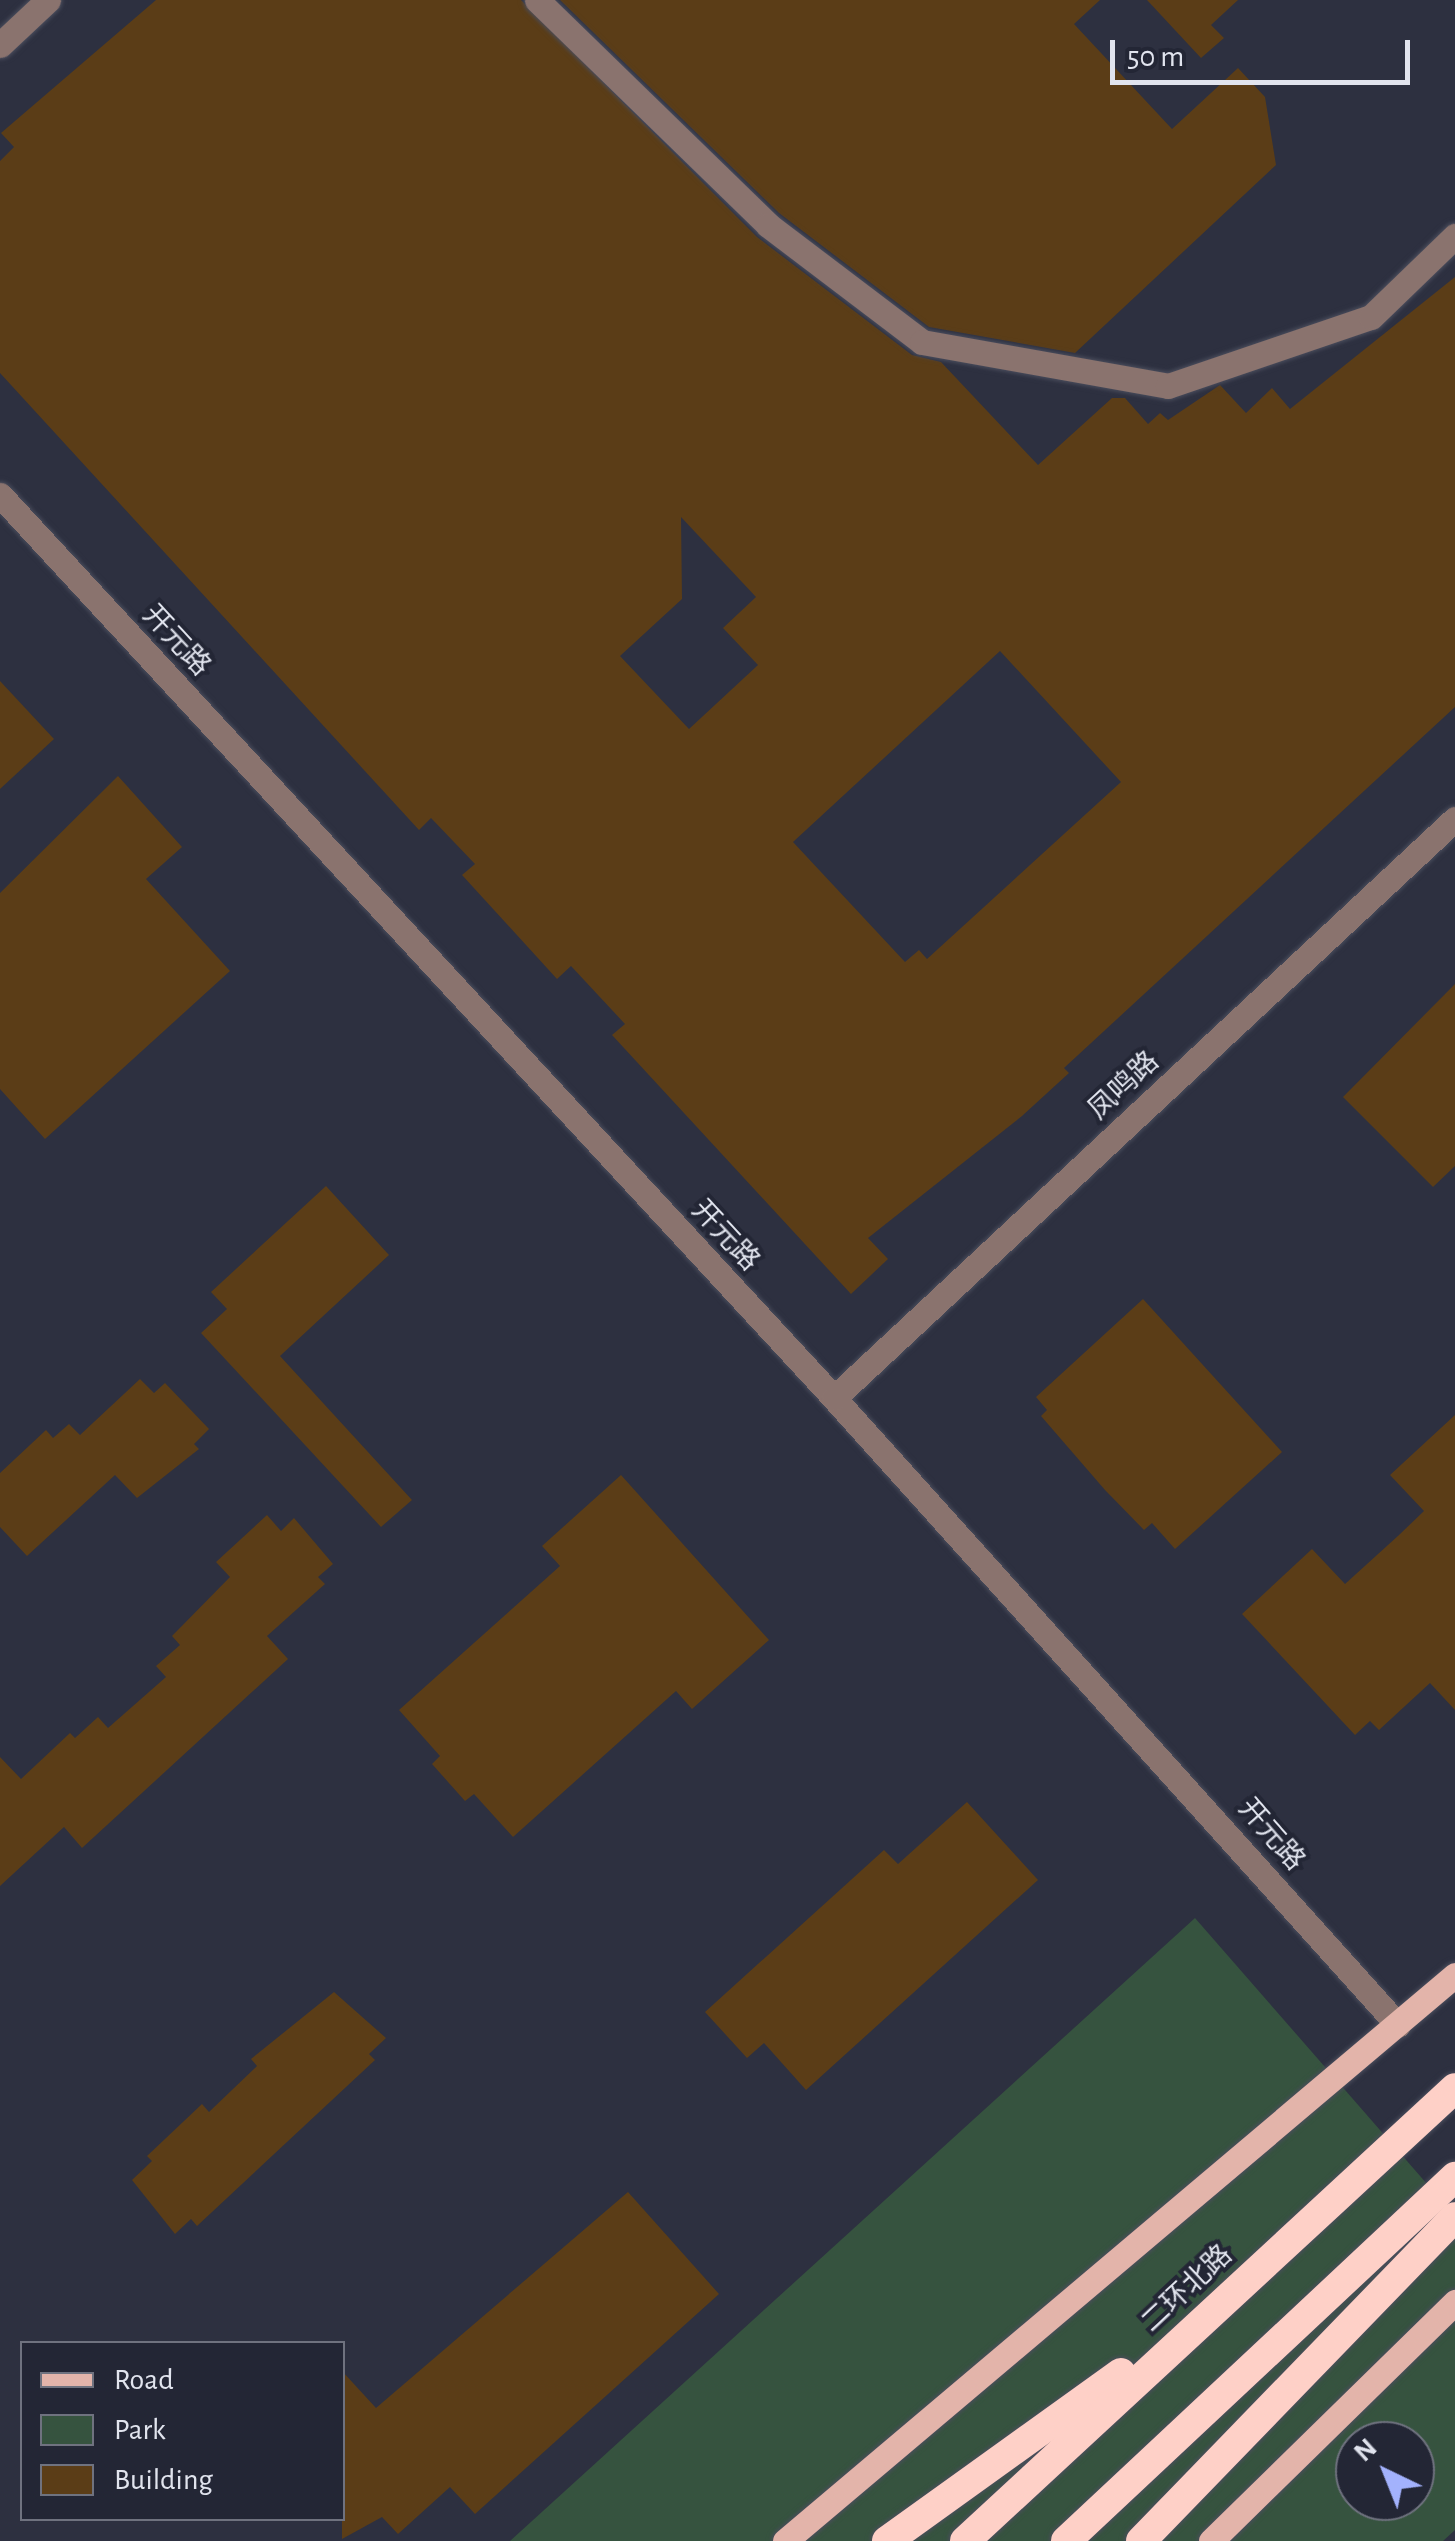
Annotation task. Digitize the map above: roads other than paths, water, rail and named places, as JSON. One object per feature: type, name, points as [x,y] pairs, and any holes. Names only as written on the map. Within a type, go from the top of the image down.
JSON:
[{"type":"highway","name":"二环北路","points":[[965,2541],[1455,2088]]},
{"type":"highway","points":[[1066,2541],[1455,2176]]},
{"type":"highway","points":[[1142,2541],[1334,2337],[1444,2243],[1455,2217]]},
{"type":"highway","points":[[887,2541],[1218,2304]]},
{"type":"main road","points":[[785,2541],[1455,1975]]},
{"type":"main road","points":[[1211,2541],[1455,2302]]},
{"type":"street","points":[[0,46],[48,0]]},
{"type":"street","points":[[538,0],[768,225],[922,342],[1168,386],[1371,317],[1455,236]]},
{"type":"street","name":"开元路","points":[[0,495],[834,1398],[1398,2025]]},
{"type":"street","name":"凤鸣路","points":[[834,1398],[1455,819]]}]
